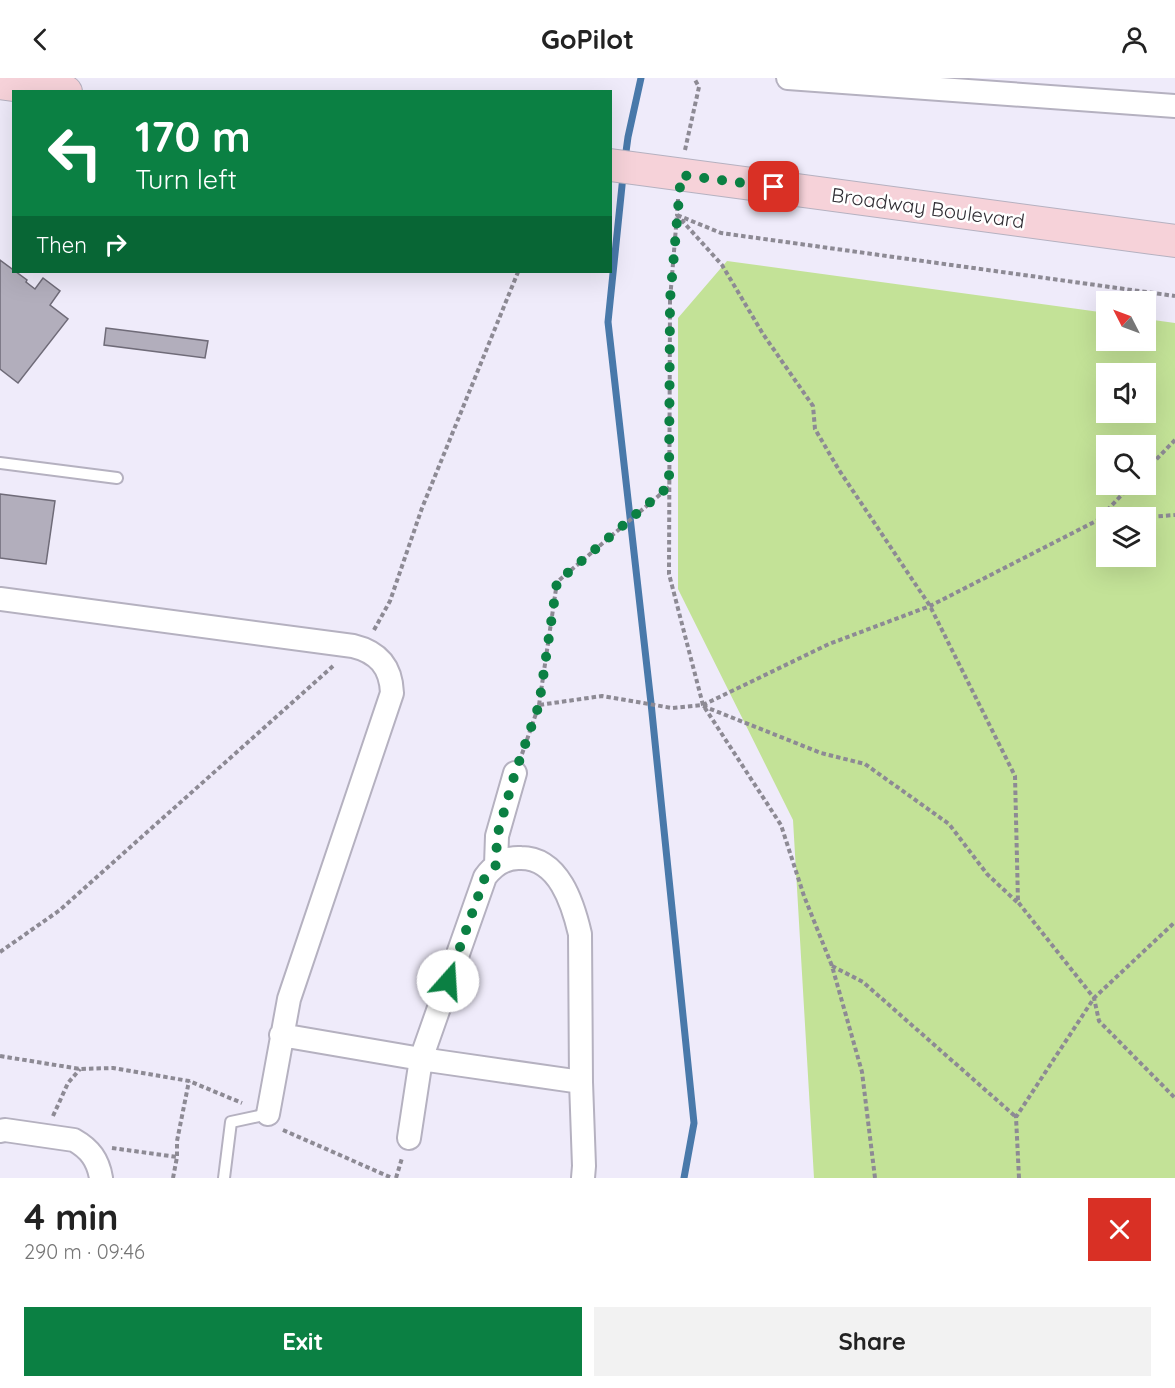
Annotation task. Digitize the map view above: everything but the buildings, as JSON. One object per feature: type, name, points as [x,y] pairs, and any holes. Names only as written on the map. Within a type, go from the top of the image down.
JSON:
[{"type":"main road","points":[[0,83],[51,90]]},
{"type":"main road","name":"Broadway Boulevard","points":[[612,165],[679,167],[1175,241]]},
{"type":"street","points":[[788,78],[1046,87],[1175,106]]},
{"type":"street","points":[[0,599],[353,646],[374,654],[388,671],[392,682],[392,693],[289,999],[268,1114]]},
{"type":"street","points":[[496,865],[497,836],[515,773]]},
{"type":"street","points":[[409,1138],[421,1059],[485,877],[496,865],[516,858],[535,860],[544,864],[560,883],[575,915],[580,934],[583,1178]]},
{"type":"street","points":[[281,1035],[421,1059],[581,1082]]},
{"type":"street","points":[[0,1131],[74,1140],[90,1151],[96,1159],[101,1178]]},
{"type":"lane","points":[[0,463],[117,478]]},
{"type":"lane","points":[[224,1178],[231,1122],[268,1114]]},
{"type":"path","points":[[694,78],[699,87],[679,167],[670,300],[669,574],[703,705],[781,825],[804,896],[832,966],[862,1072],[875,1178]]},
{"type":"path","points":[[677,215],[722,233],[1175,296]]},
{"type":"path","points":[[677,215],[722,265],[763,334],[813,406],[815,429],[839,470],[930,606],[1015,776],[1018,902]]},
{"type":"path","points":[[1156,460],[1175,440]]},
{"type":"path","points":[[515,773],[539,705],[557,582],[669,486]]},
{"type":"path","points":[[1110,507],[1122,495]]},
{"type":"path","points":[[1156,516],[1175,514]]},
{"type":"path","points":[[539,705],[602,696],[672,708],[703,705],[829,644],[930,606],[1096,521]]},
{"type":"path","points":[[703,705],[821,753],[865,764],[950,824],[987,874],[1018,902],[1094,998],[1100,1021],[1175,1098]]},
{"type":"path","points":[[1019,1178],[1016,1117],[1094,998],[1175,922]]},
{"type":"path","points":[[832,966],[863,982],[1016,1117]]},
{"type":"path","points":[[0,1056],[80,1069],[113,1068],[189,1081],[268,1114],[270,1125],[392,1178]]},
{"type":"path","points":[[44,1135],[69,1083],[80,1069]]},
{"type":"path","points":[[173,1178],[177,1141],[189,1081]]},
{"type":"path","points":[[90,1151],[105,1147],[177,1157]]},
{"type":"green space","points":[[727,261],[1096,311],[1096,351],[1156,351],[1156,320],[1175,323],[1175,1178],[814,1178],[793,820],[678,589],[678,318]]},
{"type":"waterway","points":[[625,159],[641,78]]},
{"type":"waterway","points":[[623,176],[608,322],[651,703],[694,1123],[684,1178]]},
{"type":"route","points":[[448,981],[485,877],[496,865],[497,836],[515,773],[539,705],[557,582],[669,486],[670,300],[681,175],[774,187]]}]
